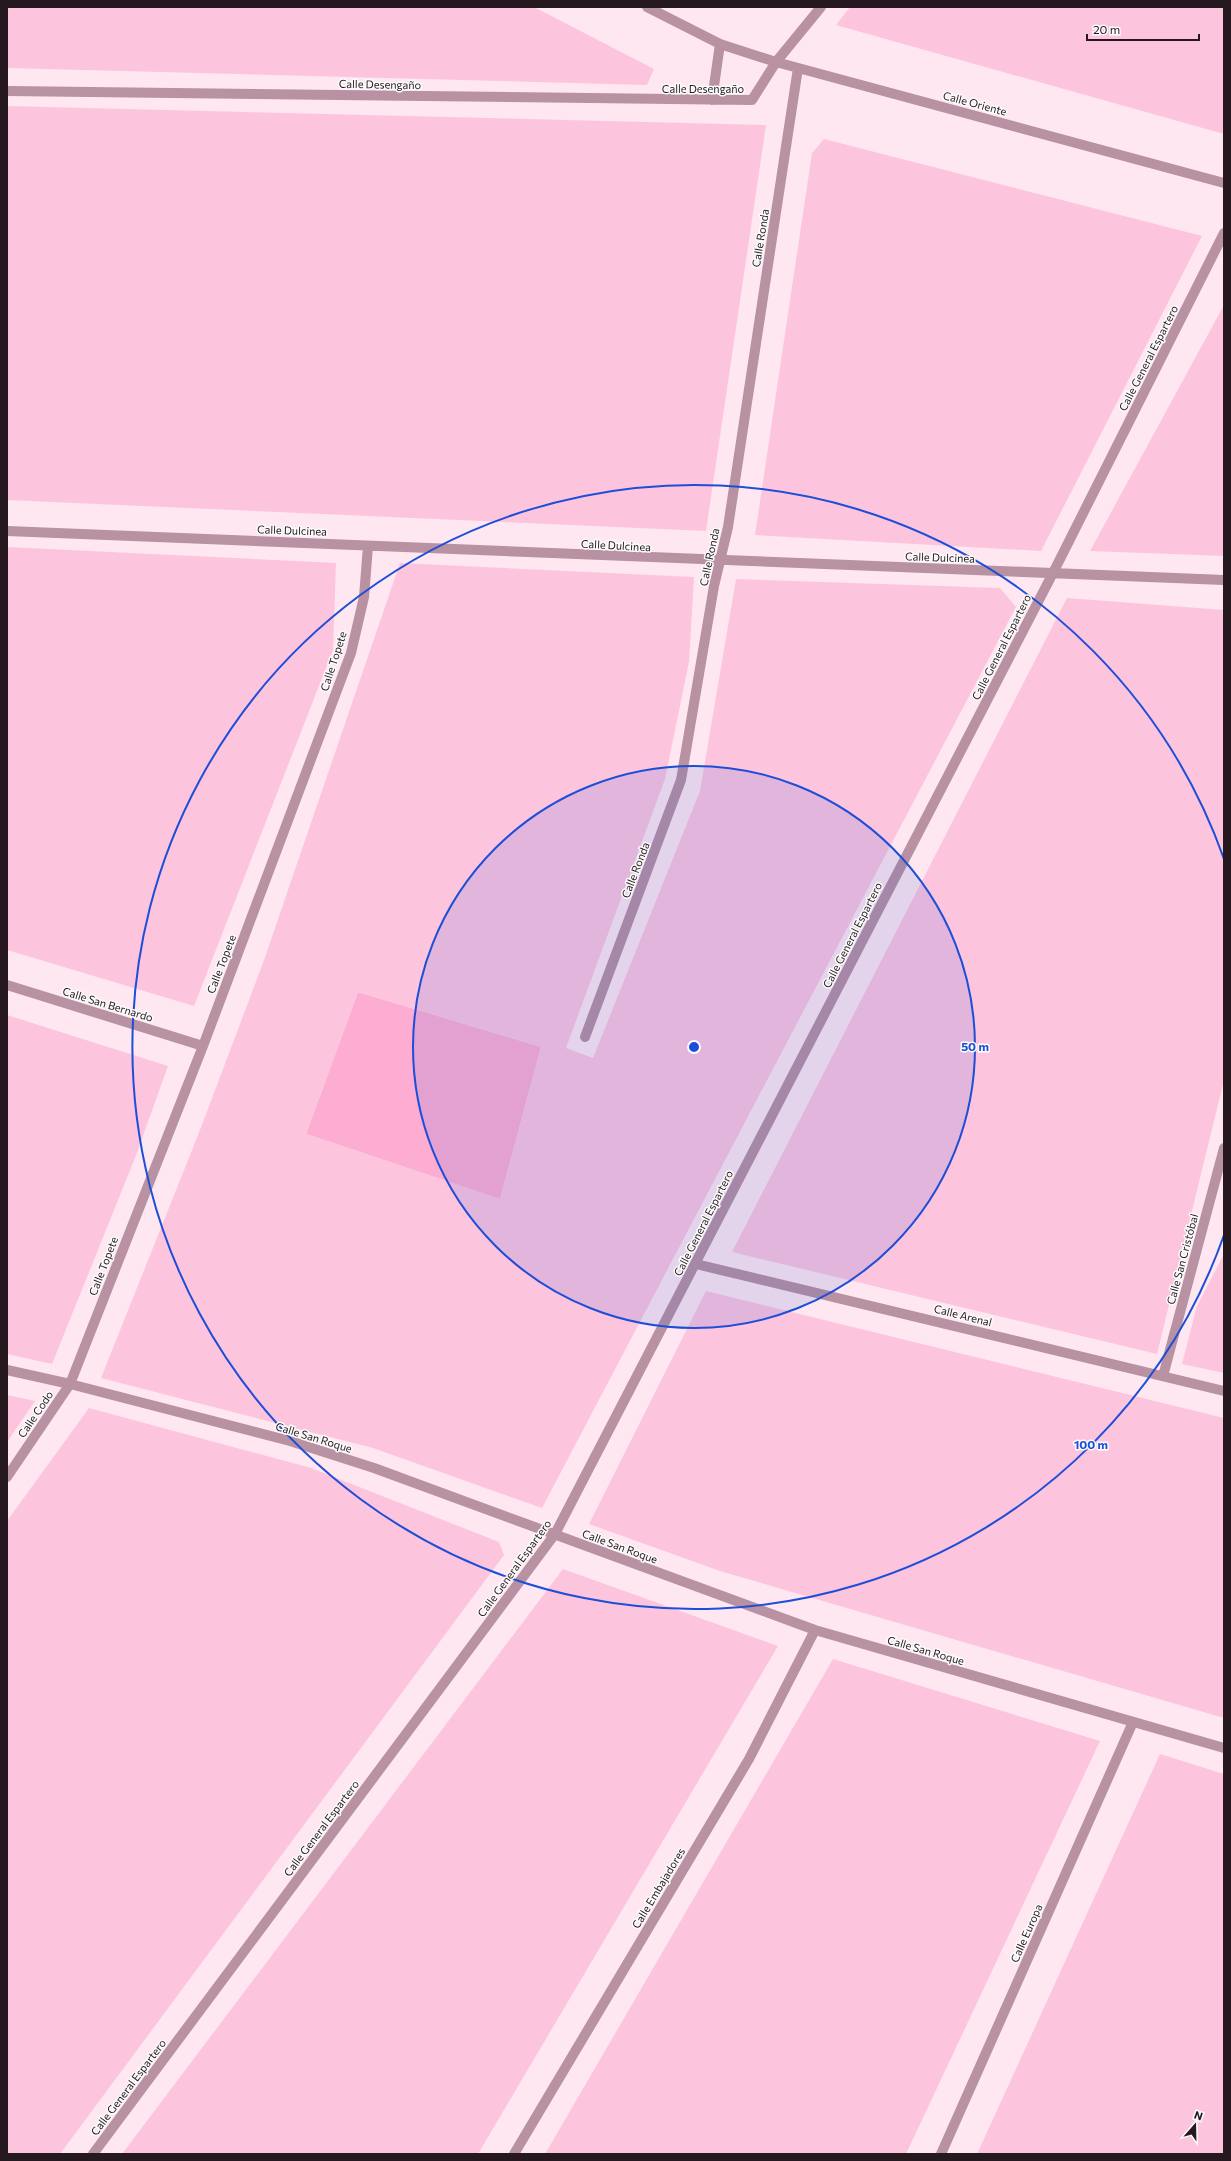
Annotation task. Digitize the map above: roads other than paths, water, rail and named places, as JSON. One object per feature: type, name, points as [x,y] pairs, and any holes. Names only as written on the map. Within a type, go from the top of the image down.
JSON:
[{"type":"street","name":"Calle Oriente","points":[[647,7],[720,44],[776,62],[1224,183]]},
{"type":"street","points":[[776,62],[821,7]]},
{"type":"street","points":[[712,100],[720,44]]},
{"type":"street","name":"Calle Desengaño","points":[[7,91],[752,100],[776,62]]},
{"type":"street","name":"Calle Ronda","points":[[585,1037],[681,780],[720,561],[728,527],[798,68]]},
{"type":"street","name":"Calle General Espartero","points":[[93,2154],[555,1534],[1053,573],[1224,233]]},
{"type":"street","name":"Calle Dulcinea","points":[[7,531],[720,561],[1224,580]]},
{"type":"street","name":"Calle Topete","points":[[70,1384],[203,1046],[351,653],[364,597],[368,546]]},
{"type":"street","name":"Calle San Bernardo","points":[[7,985],[203,1046]]},
{"type":"street","name":"Calle San Cristóbal","points":[[1163,1376],[1224,1148]]},
{"type":"street","name":"Calle Arenal","points":[[696,1264],[1224,1390]]},
{"type":"street","name":"Calle San Roque","points":[[7,1370],[70,1384],[290,1441],[374,1468],[815,1630],[1224,1748]]},
{"type":"street","name":"Calle Codo","points":[[7,1476],[70,1384]]},
{"type":"street","name":"Calle Embajadores","points":[[514,2154],[749,1758],[815,1630]]},
{"type":"street","name":"Calle Europa","points":[[941,2154],[1133,1722]]}]
